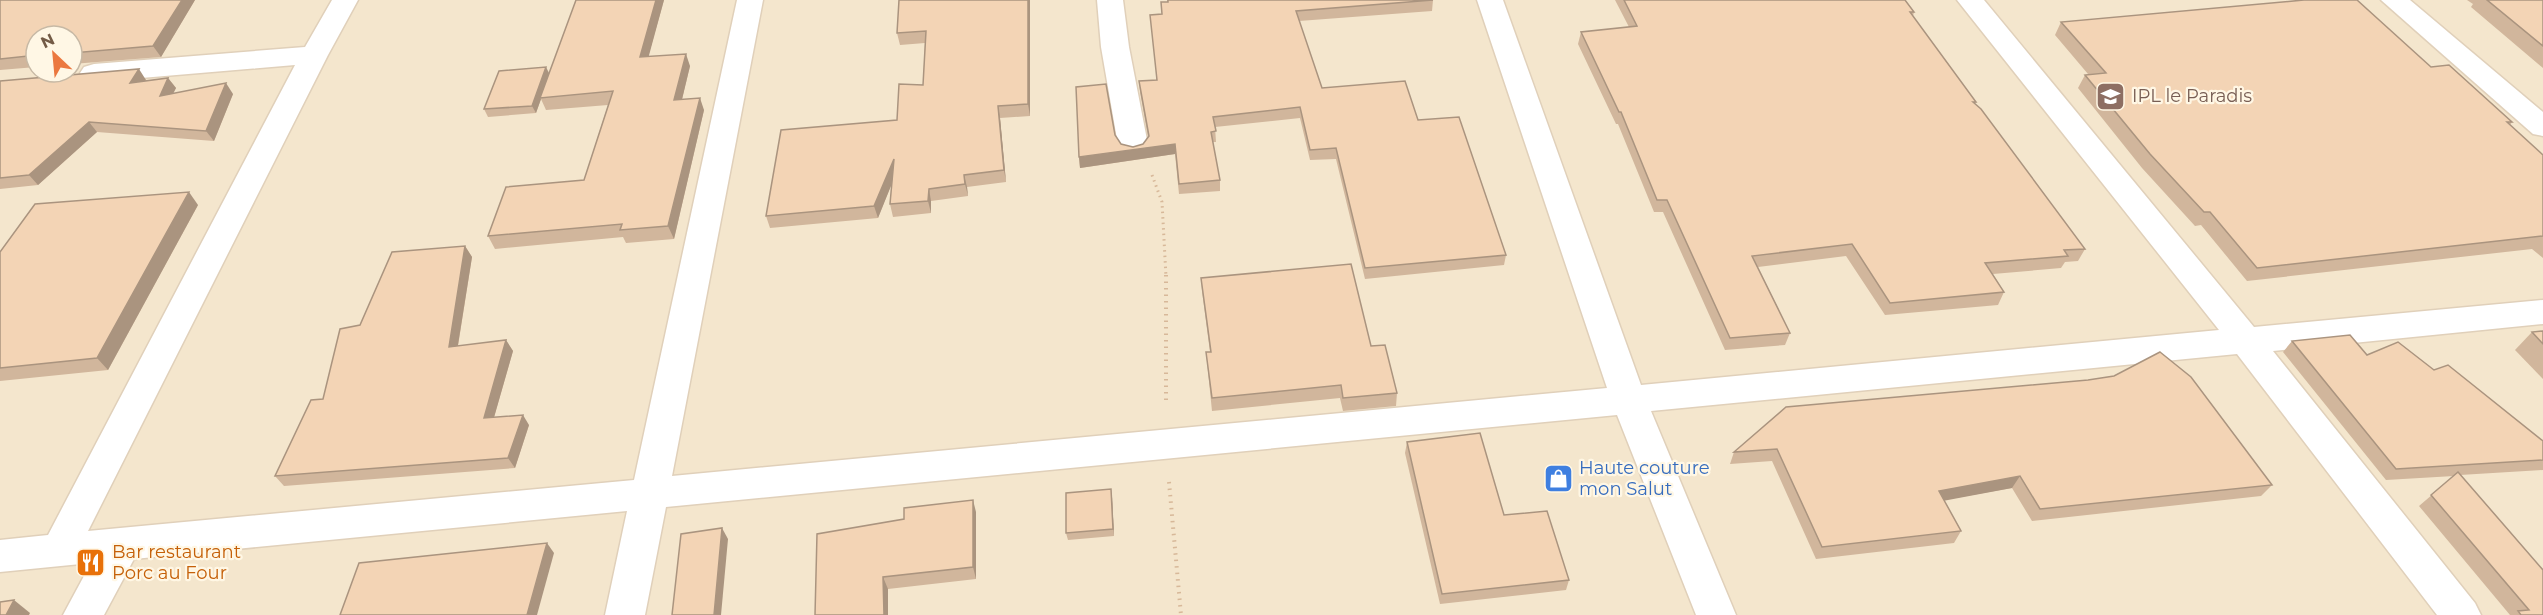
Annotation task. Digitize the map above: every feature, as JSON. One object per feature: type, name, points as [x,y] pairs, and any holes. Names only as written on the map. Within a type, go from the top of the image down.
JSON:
[{"type":"street","points":[[59,551],[314,55],[345,0]]},
{"type":"street","points":[[625,615],[750,0]]},
{"type":"street","points":[[1110,0],[1115,47],[1132,145]]},
{"type":"street","points":[[1490,0],[1629,400],[1716,615]]},
{"type":"street","points":[[1970,0],[2246,341],[2461,615]]},
{"type":"street","points":[[2394,0],[2543,127]]},
{"type":"street","points":[[84,74],[314,55]]},
{"type":"street","points":[[0,556],[2543,312]]},
{"type":"street","points":[[83,615],[122,545]]},
{"type":"path","points":[[1132,145],[1149,167],[1162,202],[1166,279],[1166,445],[1182,615]]},
{"type":"shaded area","points":[[0,0],[2543,0],[2543,615],[0,615]]},
{"type":"building","points":[[0,0],[182,0],[153,46],[84,52],[84,24],[24,24],[24,56],[0,59]]},
{"type":"building","points":[[576,0],[656,0],[640,57],[686,54],[674,100],[700,98],[668,226],[620,230],[622,224],[488,236],[506,187],[584,180],[613,91],[540,98]]},
{"type":"building","points":[[899,0],[1028,0],[1028,104],[998,106],[1004,170],[964,175],[965,184],[929,189],[928,201],[890,204],[894,159],[874,206],[766,216],[781,130],[897,120],[899,84],[923,85],[926,31],[897,33]]},
{"type":"building","points":[[1168,0],[1433,0],[1296,11],[1322,88],[1405,81],[1418,120],[1459,117],[1506,255],[1365,268],[1336,148],[1310,150],[1300,107],[1213,117],[1216,131],[1211,132],[1220,180],[1179,184],[1175,144],[1079,157],[1076,87],[1106,84],[1115,135],[1121,144],[1133,147],[1143,144],[1149,136],[1139,81],[1157,80],[1150,15],[1162,14],[1161,2],[1168,2]]},
{"type":"building","points":[[1624,0],[1905,0],[1914,12],[1910,12],[1976,102],[1973,102],[1981,109],[2085,249],[2064,250],[2068,256],[1985,263],[2004,292],[1890,303],[1852,244],[1752,256],[1790,333],[1730,338],[1667,200],[1657,200],[1621,112],[1581,32],[1637,26]]},
{"type":"building","points":[[2304,0],[2357,0],[2431,67],[2449,65],[2512,122],[2507,122],[2543,155],[2543,236],[2257,268],[2210,212],[2204,212],[2150,154],[2085,75],[2106,73],[2061,22]]},
{"type":"building","points":[[2487,0],[2543,0],[2543,46]]},
{"type":"building","points":[[546,67],[532,106],[484,109],[499,71]]},
{"type":"building","points":[[139,69],[130,83],[168,78],[160,96],[226,83],[206,131],[89,122],[29,175],[0,178],[0,81],[24,79],[24,84],[84,84],[84,74]]},
{"type":"building","points":[[189,192],[97,358],[0,368],[0,252],[35,204]]},
{"type":"building","points":[[465,246],[449,347],[506,340],[484,418],[523,415],[508,458],[275,476],[311,400],[323,399],[340,329],[360,325],[392,252]]},
{"type":"building","points":[[1351,264],[1371,346],[1385,345],[1397,393],[1343,398],[1341,385],[1212,398],[1206,352],[1211,352],[1201,278]]},
{"type":"building","points":[[2543,331],[2543,344],[2532,332]]},
{"type":"building","points":[[2350,335],[2367,355],[2398,342],[2434,370],[2448,365],[2543,441],[2543,460],[2396,469],[2292,341]]},
{"type":"building","points":[[2160,352],[2191,377],[2272,485],[2040,509],[2020,476],[1939,491],[1961,531],[1822,547],[1777,449],[1734,452],[1786,407],[2088,380],[2114,376]]},
{"type":"building","points":[[1480,433],[1504,515],[1547,511],[1569,580],[1442,594],[1407,442]]},
{"type":"building","points":[[2458,472],[2543,570],[2543,615],[2521,615],[2518,611],[2529,610],[2431,495]]},
{"type":"building","points":[[1111,489],[1113,529],[1066,533],[1066,493]]},
{"type":"building","points":[[973,500],[973,567],[883,577],[884,615],[815,615],[817,534],[904,519],[904,508]]},
{"type":"building","points":[[722,528],[714,615],[672,615],[681,534]]},
{"type":"building","points":[[547,543],[527,615],[340,615],[359,563]]},
{"type":"building","points":[[14,600],[6,615],[0,615],[0,602]]},
{"type":"place","name":"IPL le Paradis","points":[[2111,96]]},
{"type":"place","name":"Haute couture mon Salut","points":[[1558,478]]},
{"type":"place","name":"Bar restaurant Porc au Four","points":[[91,562]]}]
